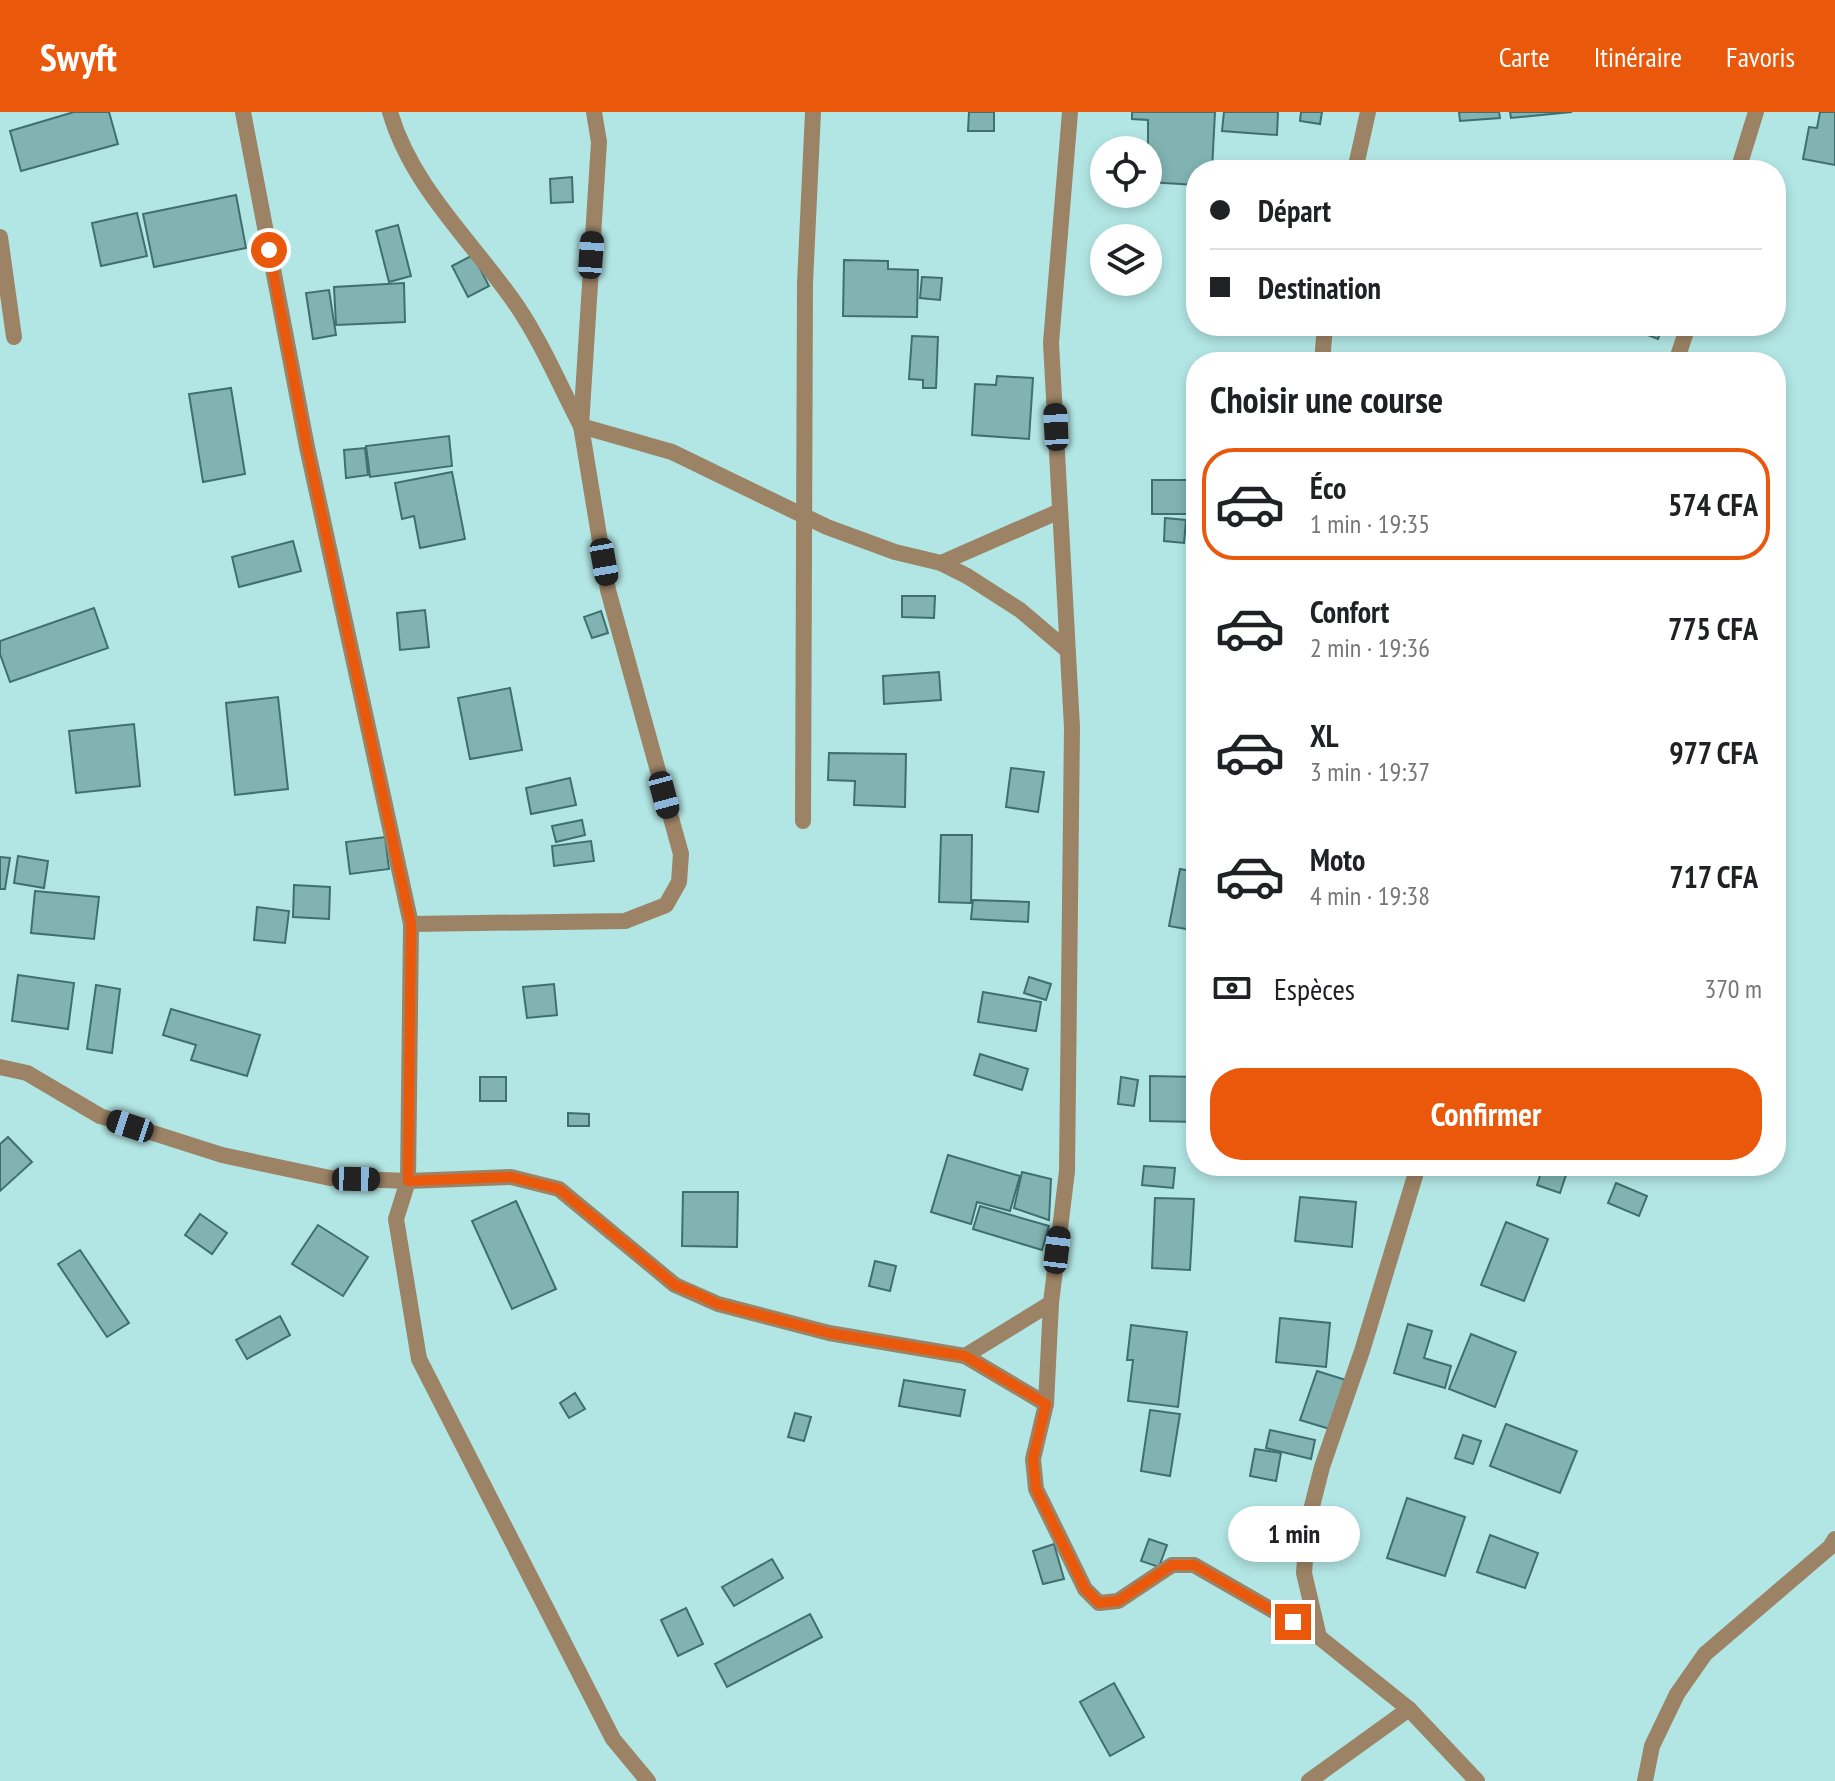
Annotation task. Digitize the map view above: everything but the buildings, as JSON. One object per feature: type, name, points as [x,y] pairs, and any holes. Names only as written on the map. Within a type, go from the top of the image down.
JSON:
[{"type":"street","points":[[243,112],[307,447],[411,924],[408,1181],[396,1219],[419,1359],[613,1739],[648,1781]]},
{"type":"street","points":[[390,112],[395,128],[434,200],[518,307],[581,426],[672,452],[827,527],[895,552],[941,563],[1020,610],[1067,650]]},
{"type":"street","points":[[411,924],[625,921],[666,905],[679,882],[681,854],[608,590],[581,426],[599,142],[594,112]]},
{"type":"street","points":[[803,821],[805,283],[813,112]]},
{"type":"street","points":[[1070,112],[1051,343],[1072,727],[1067,1171],[1051,1303],[1046,1404],[1033,1459],[1036,1489],[1085,1589],[1099,1603],[1118,1601],[1172,1565],[1194,1565],[1319,1637],[1409,1709],[1477,1781]]},
{"type":"street","points":[[1357,160],[1368,112]]},
{"type":"street","points":[[1741,160],[1756,112]]},
{"type":"street","points":[[0,237],[14,337]]},
{"type":"street","points":[[941,563],[1060,511]]},
{"type":"street","points":[[0,1067],[27,1073],[100,1116],[222,1155],[330,1178],[408,1181],[511,1177],[559,1189],[675,1285],[718,1304],[829,1333],[965,1356],[1046,1404]]},
{"type":"street","points":[[1319,1637],[1304,1573],[1308,1522],[1322,1467],[1362,1351],[1415,1176]]},
{"type":"street","points":[[965,1356],[1051,1303]]},
{"type":"street","points":[[1645,1781],[1652,1746],[1677,1694],[1705,1654],[1830,1547],[1835,1539]]},
{"type":"street","points":[[1309,1781],[1409,1709]]},
{"type":"route","points":[[269,250],[307,447],[411,924],[408,1181],[511,1177],[559,1189],[675,1285],[718,1304],[829,1333],[965,1356],[1046,1404],[1033,1459],[1036,1489],[1085,1589],[1099,1603],[1118,1601],[1172,1565],[1194,1565],[1293,1622]]}]
